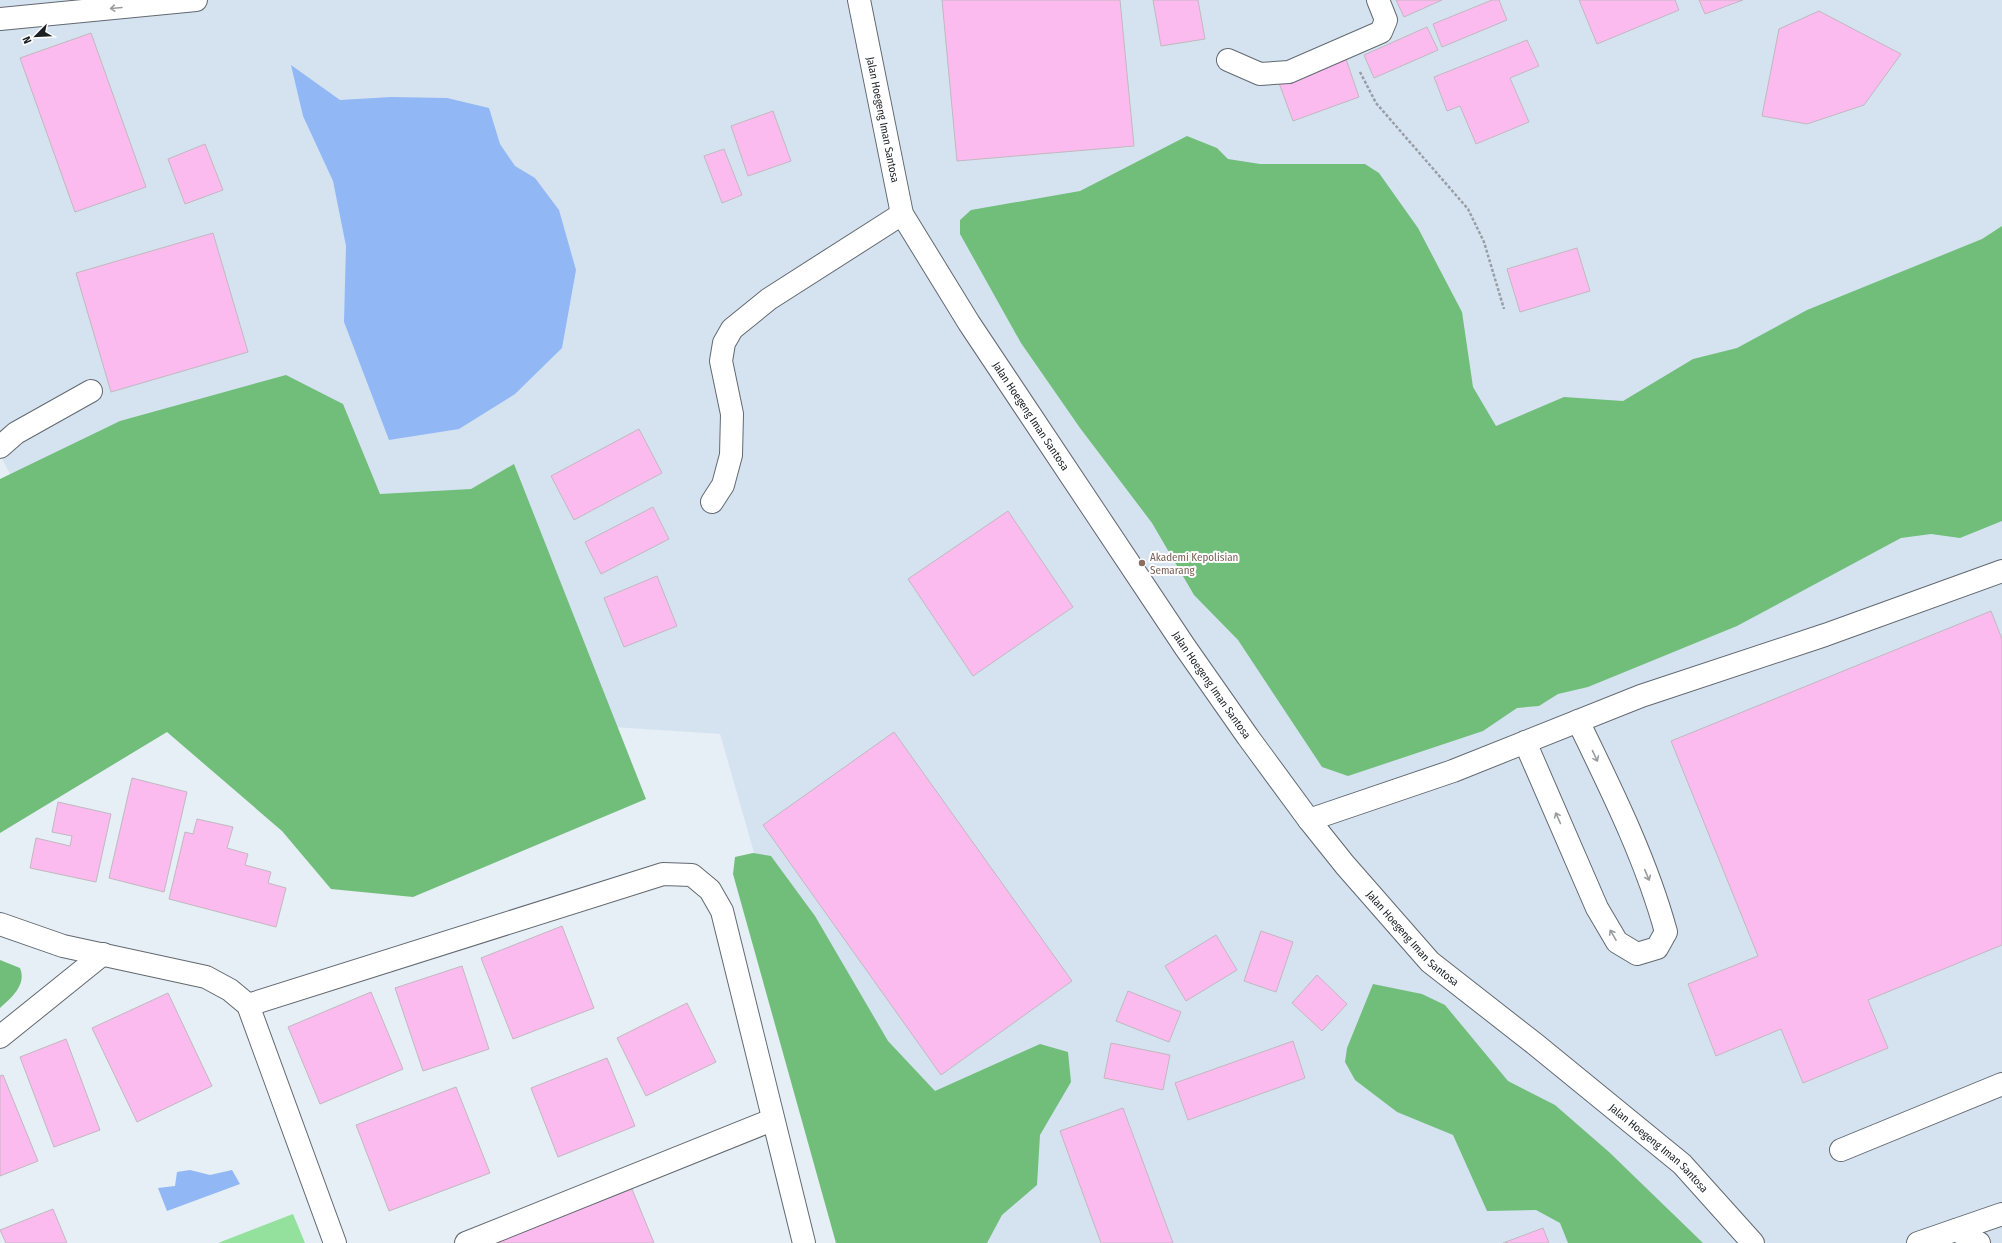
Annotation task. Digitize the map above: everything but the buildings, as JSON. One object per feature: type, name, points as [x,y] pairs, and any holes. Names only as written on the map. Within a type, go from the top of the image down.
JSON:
[{"type":"street","points":[[0,19],[196,0]]},
{"type":"street","name":"Jalan Hoegeng Iman Santosa","points":[[859,0],[902,214],[969,323],[1185,647],[1309,820],[1345,865],[1430,962],[1535,1044],[1682,1164],[1753,1243]]},
{"type":"street","points":[[1228,60],[1260,74],[1289,72],[1381,32],[1386,20],[1378,0]]},
{"type":"street","points":[[712,502],[723,485],[731,455],[732,414],[721,361],[724,343],[732,329],[769,299],[902,214]]},
{"type":"street","points":[[0,447],[16,433],[91,391]]},
{"type":"street","points":[[1309,820],[1453,771],[1641,696],[1825,635],[2002,571]]},
{"type":"street","points":[[1525,742],[1597,908],[1617,942],[1637,954],[1656,948],[1666,932],[1657,899],[1611,789],[1578,721]]},
{"type":"street","points":[[248,1006],[663,874],[692,875],[710,890],[722,911],[772,1120],[804,1243]]},
{"type":"street","points":[[0,924],[63,946],[206,977],[230,990],[248,1006],[335,1243]]},
{"type":"street","points":[[0,1037],[103,954]]},
{"type":"street","points":[[1841,1150],[2002,1084]]},
{"type":"street","points":[[466,1243],[772,1120]]},
{"type":"street","points":[[1918,1243],[2002,1214]]},
{"type":"street","points":[[1956,1230],[1979,1243]]},
{"type":"path","points":[[1350,46],[1360,71],[1376,103],[1468,209],[1484,242],[1504,309]]},
{"type":"shaded area","name":"Akademi Kepolisian Semarang","points":[[0,0],[2002,0],[2002,1243],[866,1243],[720,734],[522,721],[19,491],[0,455]]},
{"type":"green space","points":[[1187,136],[1217,148],[1228,159],[1260,164],[1365,164],[1379,173],[1418,228],[1462,312],[1473,387],[1496,426],[1564,397],[1623,401],[1693,359],[1737,348],[1807,310],[1982,239],[2002,226],[2002,521],[1960,538],[1931,534],[1901,538],[1737,626],[1588,687],[1558,694],[1539,706],[1517,708],[1483,731],[1348,776],[1322,767],[1238,640],[1194,595],[1152,523],[1080,428],[1021,343],[960,234],[960,220],[971,210],[1080,191]]},
{"type":"green space","points":[[286,375],[343,404],[380,494],[471,489],[514,464],[646,799],[413,897],[331,889],[282,831],[167,732],[0,833],[0,479],[120,421]]},
{"type":"green space","points":[[753,853],[771,856],[815,916],[888,1041],[935,1091],[1040,1044],[1068,1052],[1071,1082],[1040,1135],[1037,1185],[1002,1215],[987,1243],[836,1243],[733,874],[735,857]]},
{"type":"green space","points":[[0,960],[20,968],[22,974],[17,991],[0,1008]]},
{"type":"green space","points":[[1373,984],[1422,994],[1445,1005],[1508,1081],[1555,1105],[1609,1152],[1703,1243],[1568,1243],[1560,1223],[1536,1210],[1487,1211],[1453,1135],[1397,1112],[1355,1080],[1345,1062],[1347,1048]]},
{"type":"green space","points":[[293,1214],[305,1243],[218,1243]]},
{"type":"water","points":[[291,65],[340,100],[391,97],[447,98],[489,108],[500,144],[515,166],[535,178],[559,210],[576,270],[562,348],[515,394],[459,429],[389,440],[344,322],[346,246],[333,181],[303,116]]},
{"type":"water","points":[[190,1170],[210,1175],[232,1170],[240,1184],[167,1211],[158,1188],[175,1186],[177,1172]]},
{"type":"place","name":"Akademi Kepolisian Semarang","points":[[1142,563]]}]
